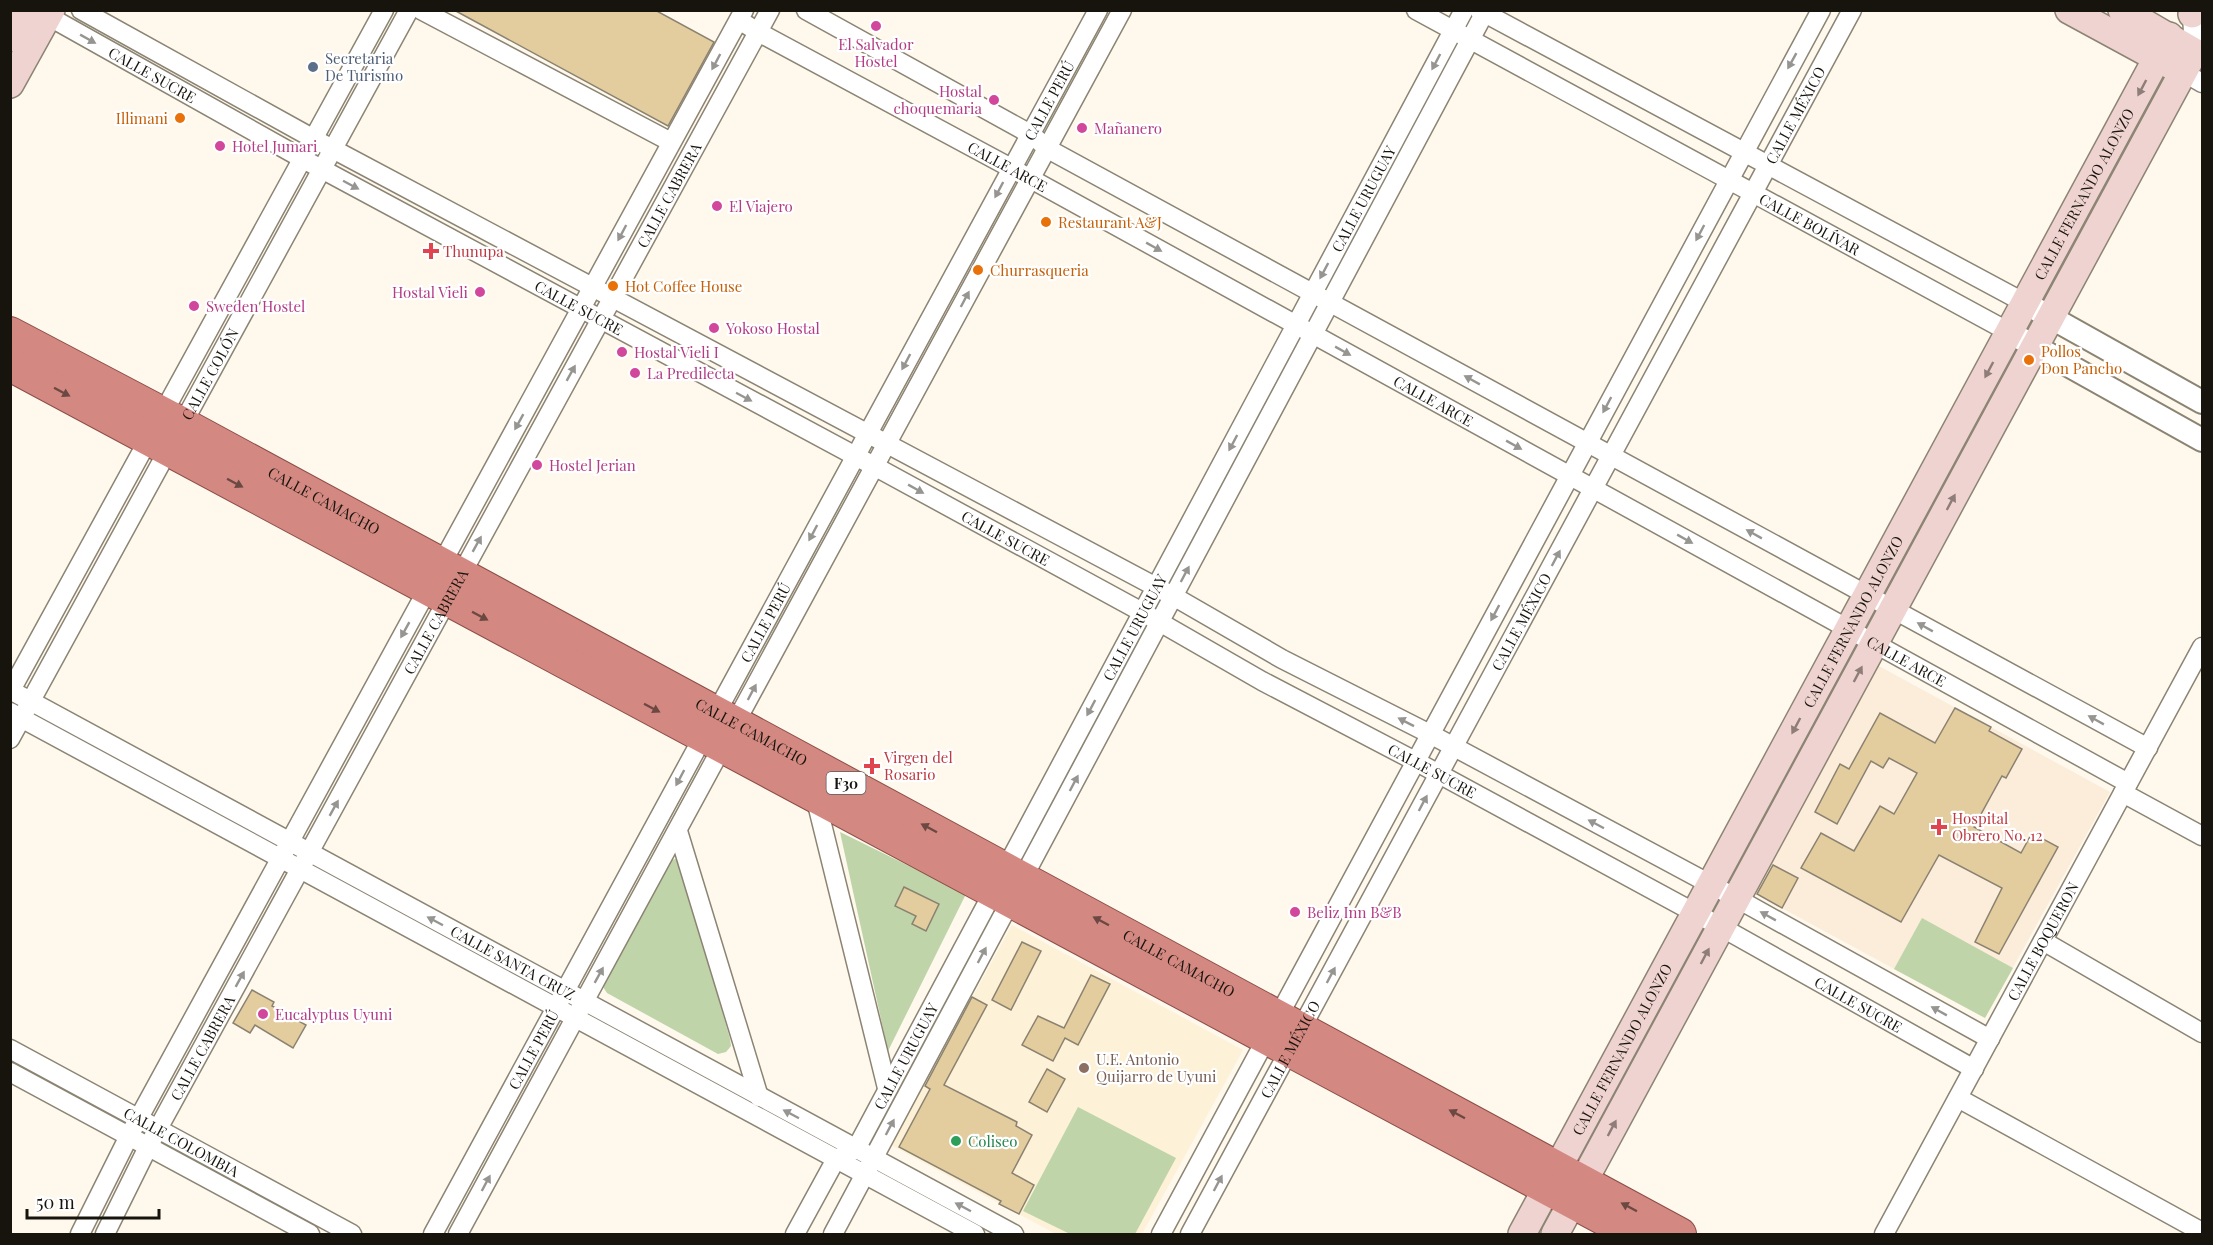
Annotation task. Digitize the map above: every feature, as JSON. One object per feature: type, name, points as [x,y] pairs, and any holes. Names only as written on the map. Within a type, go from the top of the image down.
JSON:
[{"type":"highway","name":"CALLE CAMACHO","points":[[10,333],[167,431],[1283,1034],[1565,1186],[1680,1234]]},
{"type":"highway","name":"CALLE CAMACHO","points":[[10,365],[167,431]]},
{"type":"highway","name":"CALLE CAMACHO","points":[[719,729],[815,796],[1008,885]]},
{"type":"highway","name":"CALLE CAMACHO","points":[[1565,1186],[1632,1234]]},
{"type":"main road","points":[[2069,10],[2163,48],[2196,66]]},
{"type":"main road","points":[[2122,10],[2163,48]]},
{"type":"main road","points":[[10,38],[40,12]]},
{"type":"main road","points":[[10,84],[40,12]]},
{"type":"main road","name":"CALLE FERNANDO ALONZO","points":[[1555,1234],[1565,1186],[1696,913],[2163,48]]},
{"type":"main road","name":"CALLE FERNANDO ALONZO","points":[[1522,1234],[1565,1186],[1721,927],[2035,346],[2196,66]]},
{"type":"street","name":"CALLE SUCRE","points":[[81,10],[333,150],[868,432],[1156,587],[1282,659],[1430,734],[1736,898],[1990,1039]]},
{"type":"street","name":"CALLE COLÓN","points":[[10,739],[16,715],[31,702],[303,159],[384,10]]},
{"type":"street","name":"CALLE COLÓN","points":[[11,691],[322,170],[409,10]]},
{"type":"street","points":[[421,10],[671,142]]},
{"type":"street","name":"CALLE CABRERA","points":[[80,1234],[138,1119],[290,842],[600,320],[770,10]]},
{"type":"street","points":[[806,10],[1032,135],[1048,149],[2148,748]]},
{"type":"street","name":"CALLE PERÚ","points":[[458,1234],[678,831],[719,729],[855,456],[1011,168],[1032,135],[1098,10]]},
{"type":"street","name":"CALLE PERÚ","points":[[433,1234],[565,991],[887,443],[1122,10]]},
{"type":"street","name":"CALLE BOLÍVAR","points":[[1416,10],[2010,332],[2202,440]]},
{"type":"street","name":"CALLE URUGUAY","points":[[833,1234],[874,1158],[1142,612],[1464,10]]},
{"type":"street","name":"CALLE MÉXICO","points":[[1190,1234],[1283,1034],[1416,761],[1821,10]]},
{"type":"street","name":"CALLE MÉXICO","points":[[1161,1234],[1439,774],[1852,10]]},
{"type":"street","name":"CALLE SUCRE","points":[[40,12],[322,170],[874,466],[1142,612],[1262,681],[1416,761],[1696,913],[1974,1069]]},
{"type":"street","points":[[1483,12],[2051,317],[2202,402]]},
{"type":"street","name":"CALLE URUGUAY","points":[[856,1149],[887,1088],[1160,622],[1483,12]]},
{"type":"street","name":"CALLE FERNANDO ALONZO","points":[[2163,48],[2193,12]]},
{"type":"street","name":"CALLE FERNANDO ALONZO","points":[[2193,12],[2196,66]]},
{"type":"street","name":"CALLE CABRERA","points":[[105,1234],[148,1147],[309,853],[581,309],[742,15]]},
{"type":"street","name":"CALLE ARCE","points":[[742,15],[758,32],[1011,168],[1874,643],[2126,788],[2202,836]]},
{"type":"street","name":"CALLE BOQUERON","points":[[1884,1234],[2202,647]]},
{"type":"street","name":"CALLE SANTA CRUZ","points":[[11,691],[1014,1234]]},
{"type":"street","name":"CALLE SANTA CRUZ","points":[[16,715],[975,1234]]},
{"type":"street","points":[[815,796],[887,1088]]},
{"type":"street","points":[[678,831],[759,1096]]},
{"type":"street","points":[[2043,941],[2202,1033]]},
{"type":"street","name":"CALLE COLOMBIA","points":[[10,1049],[352,1234]]},
{"type":"street","name":"CALLE COLOMBIA","points":[[10,1072],[310,1234]]},
{"type":"street","points":[[1958,1098],[2202,1232]]},
{"type":"street","points":[[795,1234],[836,1159],[856,1149]]},
{"type":"shaded area","name":"Hospital Obrero No. 12","points":[[1877,665],[2110,792],[1985,1018],[1752,892]]},
{"type":"shaded area","name":"U.E. Antonio Quijarro de Uyuni","points":[[1012,925],[1243,1050],[1142,1234],[1056,1234],[891,1145]]},
{"type":"green space","points":[[840,832],[966,894],[888,1051]]},
{"type":"green space","points":[[676,859],[681,864],[730,1039],[731,1046],[726,1052],[718,1054],[607,993],[603,987],[604,980],[670,860]]},
{"type":"green space","points":[[1922,918],[2013,968],[1985,1018],[1894,969]]},
{"type":"green space","points":[[1078,1107],[1176,1158],[1135,1234],[1070,1234],[1023,1211]]},
{"type":"building","points":[[454,10],[655,10],[714,42],[668,126]]},
{"type":"building","points":[[1955,708],[1991,727],[1989,731],[2022,749],[2006,778],[2002,776],[1974,827],[2021,853],[2032,833],[2058,847],[1999,954],[1975,942],[2002,888],[1939,855],[1901,922],[1801,868],[1821,833],[1854,851],[1880,806],[1894,814],[1917,773],[1889,758],[1883,768],[1871,761],[1837,824],[1815,812],[1840,764],[1849,769],[1880,713],[1935,743]]},
{"type":"building","points":[[1773,865],[1798,878],[1782,908],[1757,894]]},
{"type":"building","points":[[904,887],[939,904],[926,931],[912,924],[916,916],[895,906]]},
{"type":"building","points":[[1022,942],[1041,951],[1011,1010],[992,1000]]},
{"type":"building","points":[[1091,975],[1110,984],[1078,1045],[1065,1038],[1053,1061],[1022,1045],[1038,1016],[1064,1028]]},
{"type":"building","name":"Eucalyptus Uyuni","points":[[252,990],[274,1002],[272,1006],[306,1025],[293,1048],[255,1025],[250,1033],[233,1023]]},
{"type":"building","points":[[972,997],[987,1005],[944,1085],[1017,1122],[1016,1126],[1032,1135],[1012,1173],[1034,1185],[1019,1214],[999,1204],[1001,1201],[899,1147],[930,1089],[925,1086]]},
{"type":"building","points":[[1047,1069],[1065,1079],[1047,1112],[1029,1102]]},
{"type":"place","name":"El Salvador Hostel","points":[[876,26]]},
{"type":"place","name":"Secretaria De Turismo","points":[[313,67]]},
{"type":"place","name":"Hostal choquemaria","points":[[994,100]]},
{"type":"place","name":"Illimani","points":[[180,118]]},
{"type":"place","name":"Mañanero","points":[[1082,128]]},
{"type":"place","name":"Hotel Jumari","points":[[220,146]]},
{"type":"place","name":"El Viajero","points":[[717,206]]},
{"type":"place","name":"Restaurant A&J","points":[[1046,222]]},
{"type":"place","name":"Thunupa","points":[[431,251]]},
{"type":"place","name":"Churrasqueria","points":[[978,270]]},
{"type":"place","name":"Hot Coffee House","points":[[613,286]]},
{"type":"place","name":"Hostal Vieli","points":[[480,292]]},
{"type":"place","name":"Sweden Hostel","points":[[194,306]]},
{"type":"place","name":"Yokoso Hostal","points":[[714,328]]},
{"type":"place","name":"Hostal Vieli I","points":[[622,352]]},
{"type":"place","name":"Pollos Don Pancho","points":[[2029,360]]},
{"type":"place","name":"La Predilecta","points":[[635,373]]},
{"type":"place","name":"Hostel Jerian","points":[[537,465]]},
{"type":"place","name":"Virgen del Rosario","points":[[872,766]]},
{"type":"place","name":"Hospital Obrero No. 12","points":[[1939,827]]},
{"type":"place","name":"Beliz Inn B&B","points":[[1295,912]]},
{"type":"place","name":"Eucalyptus Uyuni","points":[[263,1014]]},
{"type":"place","name":"U.E. Antonio Quijarro de Uyuni","points":[[1084,1068]]},
{"type":"place","name":"Coliseo","points":[[956,1141]]}]
